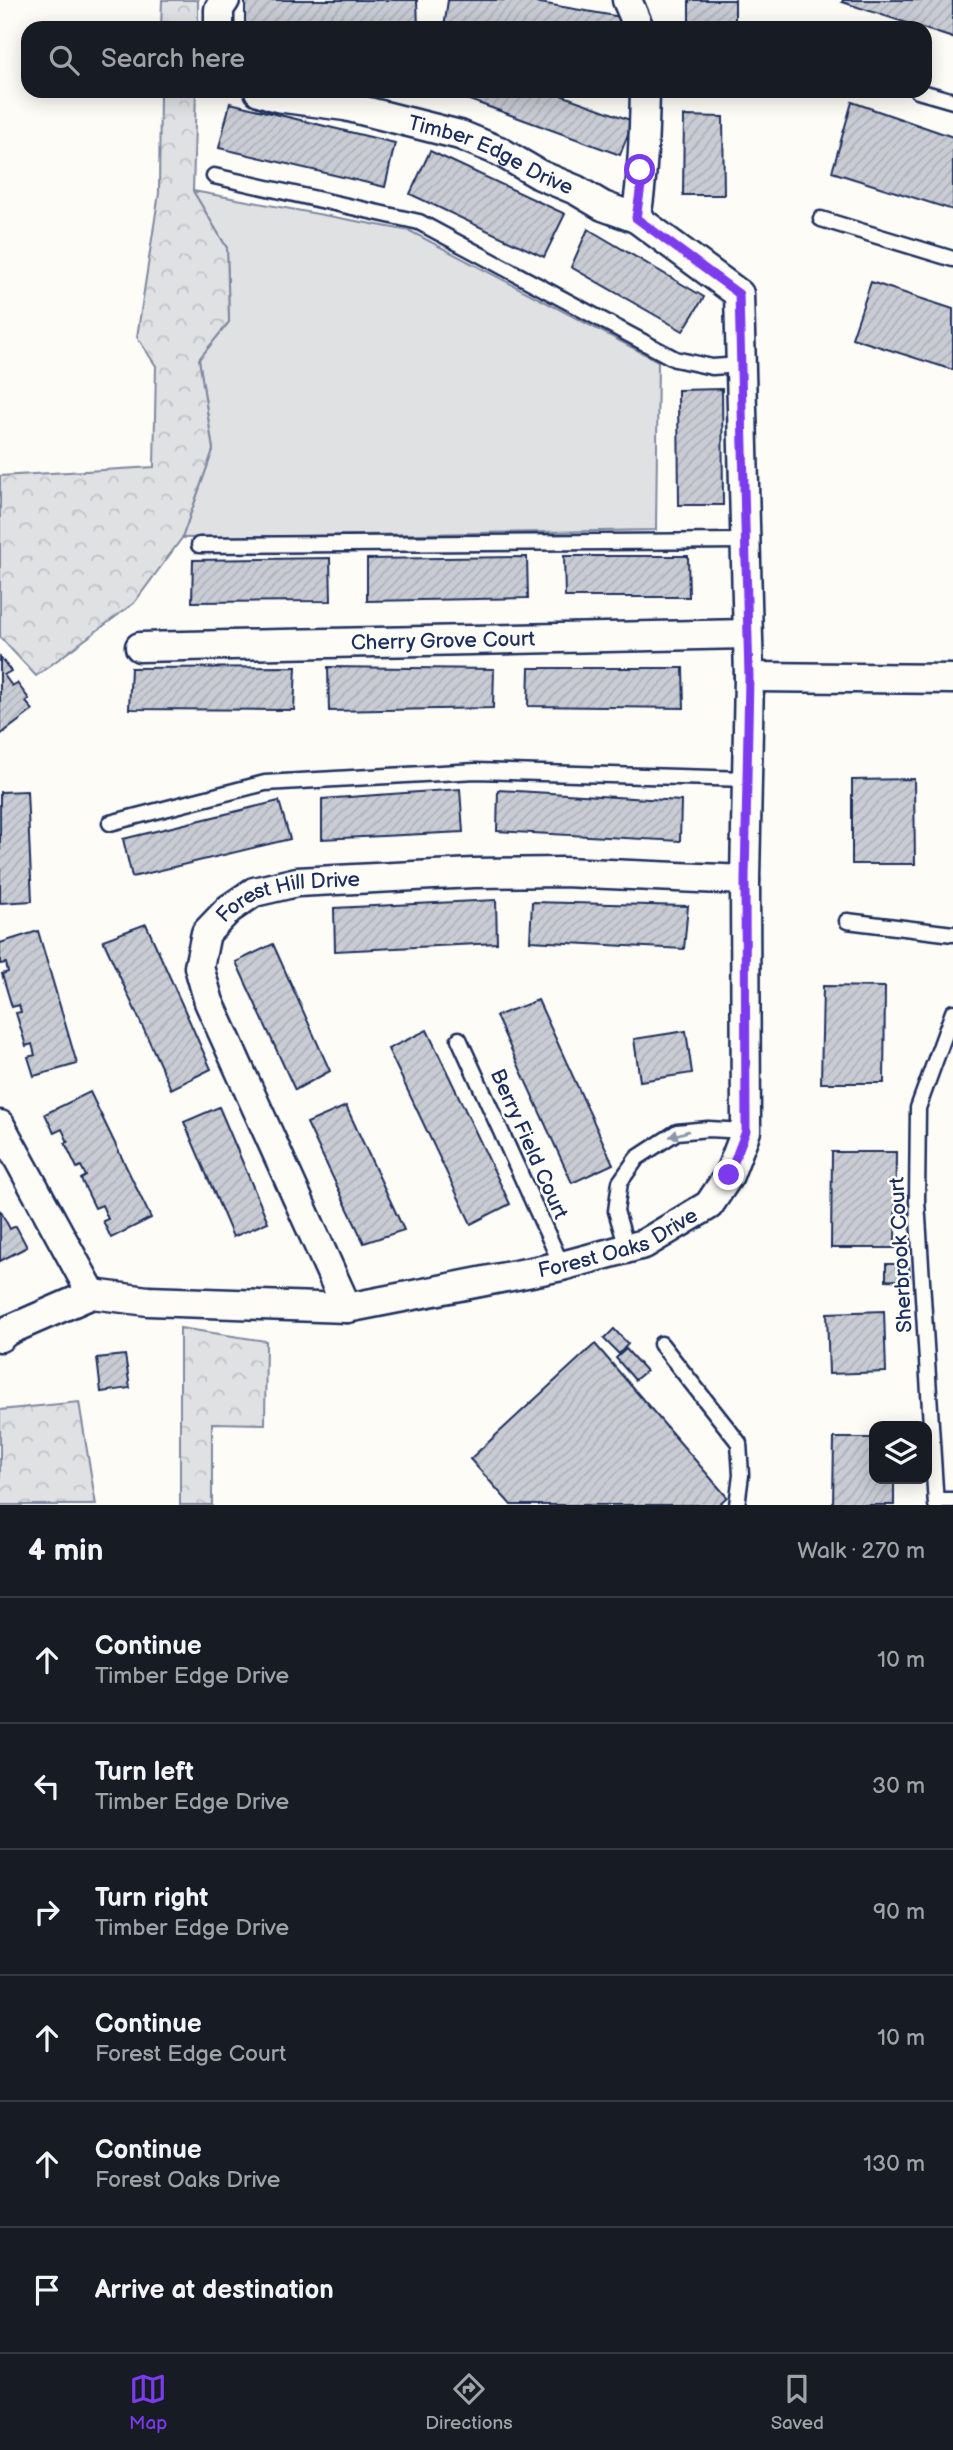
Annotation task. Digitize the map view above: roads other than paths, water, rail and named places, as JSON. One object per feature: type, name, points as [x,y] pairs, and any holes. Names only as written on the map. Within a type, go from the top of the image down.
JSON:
[{"type":"street","points":[[219,21],[219,9],[225,0]]},
{"type":"street","points":[[627,0],[636,21]]},
{"type":"street","name":"Timber Edge Drive","points":[[285,98],[345,106],[460,135],[499,151],[603,206],[636,218],[739,294],[749,677]]},
{"type":"street","points":[[636,218],[641,186],[645,98]]},
{"type":"street","name":"Cherry Grove Court","points":[[140,647],[747,635]]},
{"type":"street","points":[[749,677],[953,679]]},
{"type":"street","name":"Forest Oaks Drive","points":[[92,1294],[148,1301],[347,1308],[562,1266],[644,1244],[709,1205],[729,1175],[746,1131],[745,880],[749,677]]},
{"type":"street","name":"Forest Hill Drive","points":[[347,1308],[209,1002],[199,967],[205,933],[229,909],[254,892],[297,882],[473,873],[563,872],[745,880]]},
{"type":"street","points":[[0,1125],[92,1294],[7,1331],[0,1337]]},
{"type":"lane","points":[[932,95],[953,101]]},
{"type":"lane","points":[[214,176],[419,222],[675,359],[712,367],[741,365]]},
{"type":"lane","points":[[821,219],[953,259]]},
{"type":"lane","points":[[199,545],[745,541]]},
{"type":"lane","points":[[110,823],[265,783],[476,771],[747,779]]},
{"type":"lane","points":[[847,920],[953,934]]},
{"type":"lane","name":"Sherbrook Court","points":[[953,1012],[918,1108],[917,1201],[936,1503],[953,1500]]},
{"type":"lane","name":"Berry Field Court","points":[[459,1039],[562,1266]]},
{"type":"lane","points":[[627,1248],[616,1211],[620,1182],[637,1158],[677,1132],[708,1129],[746,1131]]},
{"type":"lane","points":[[661,1343],[739,1443],[741,1475],[737,1505]]}]
